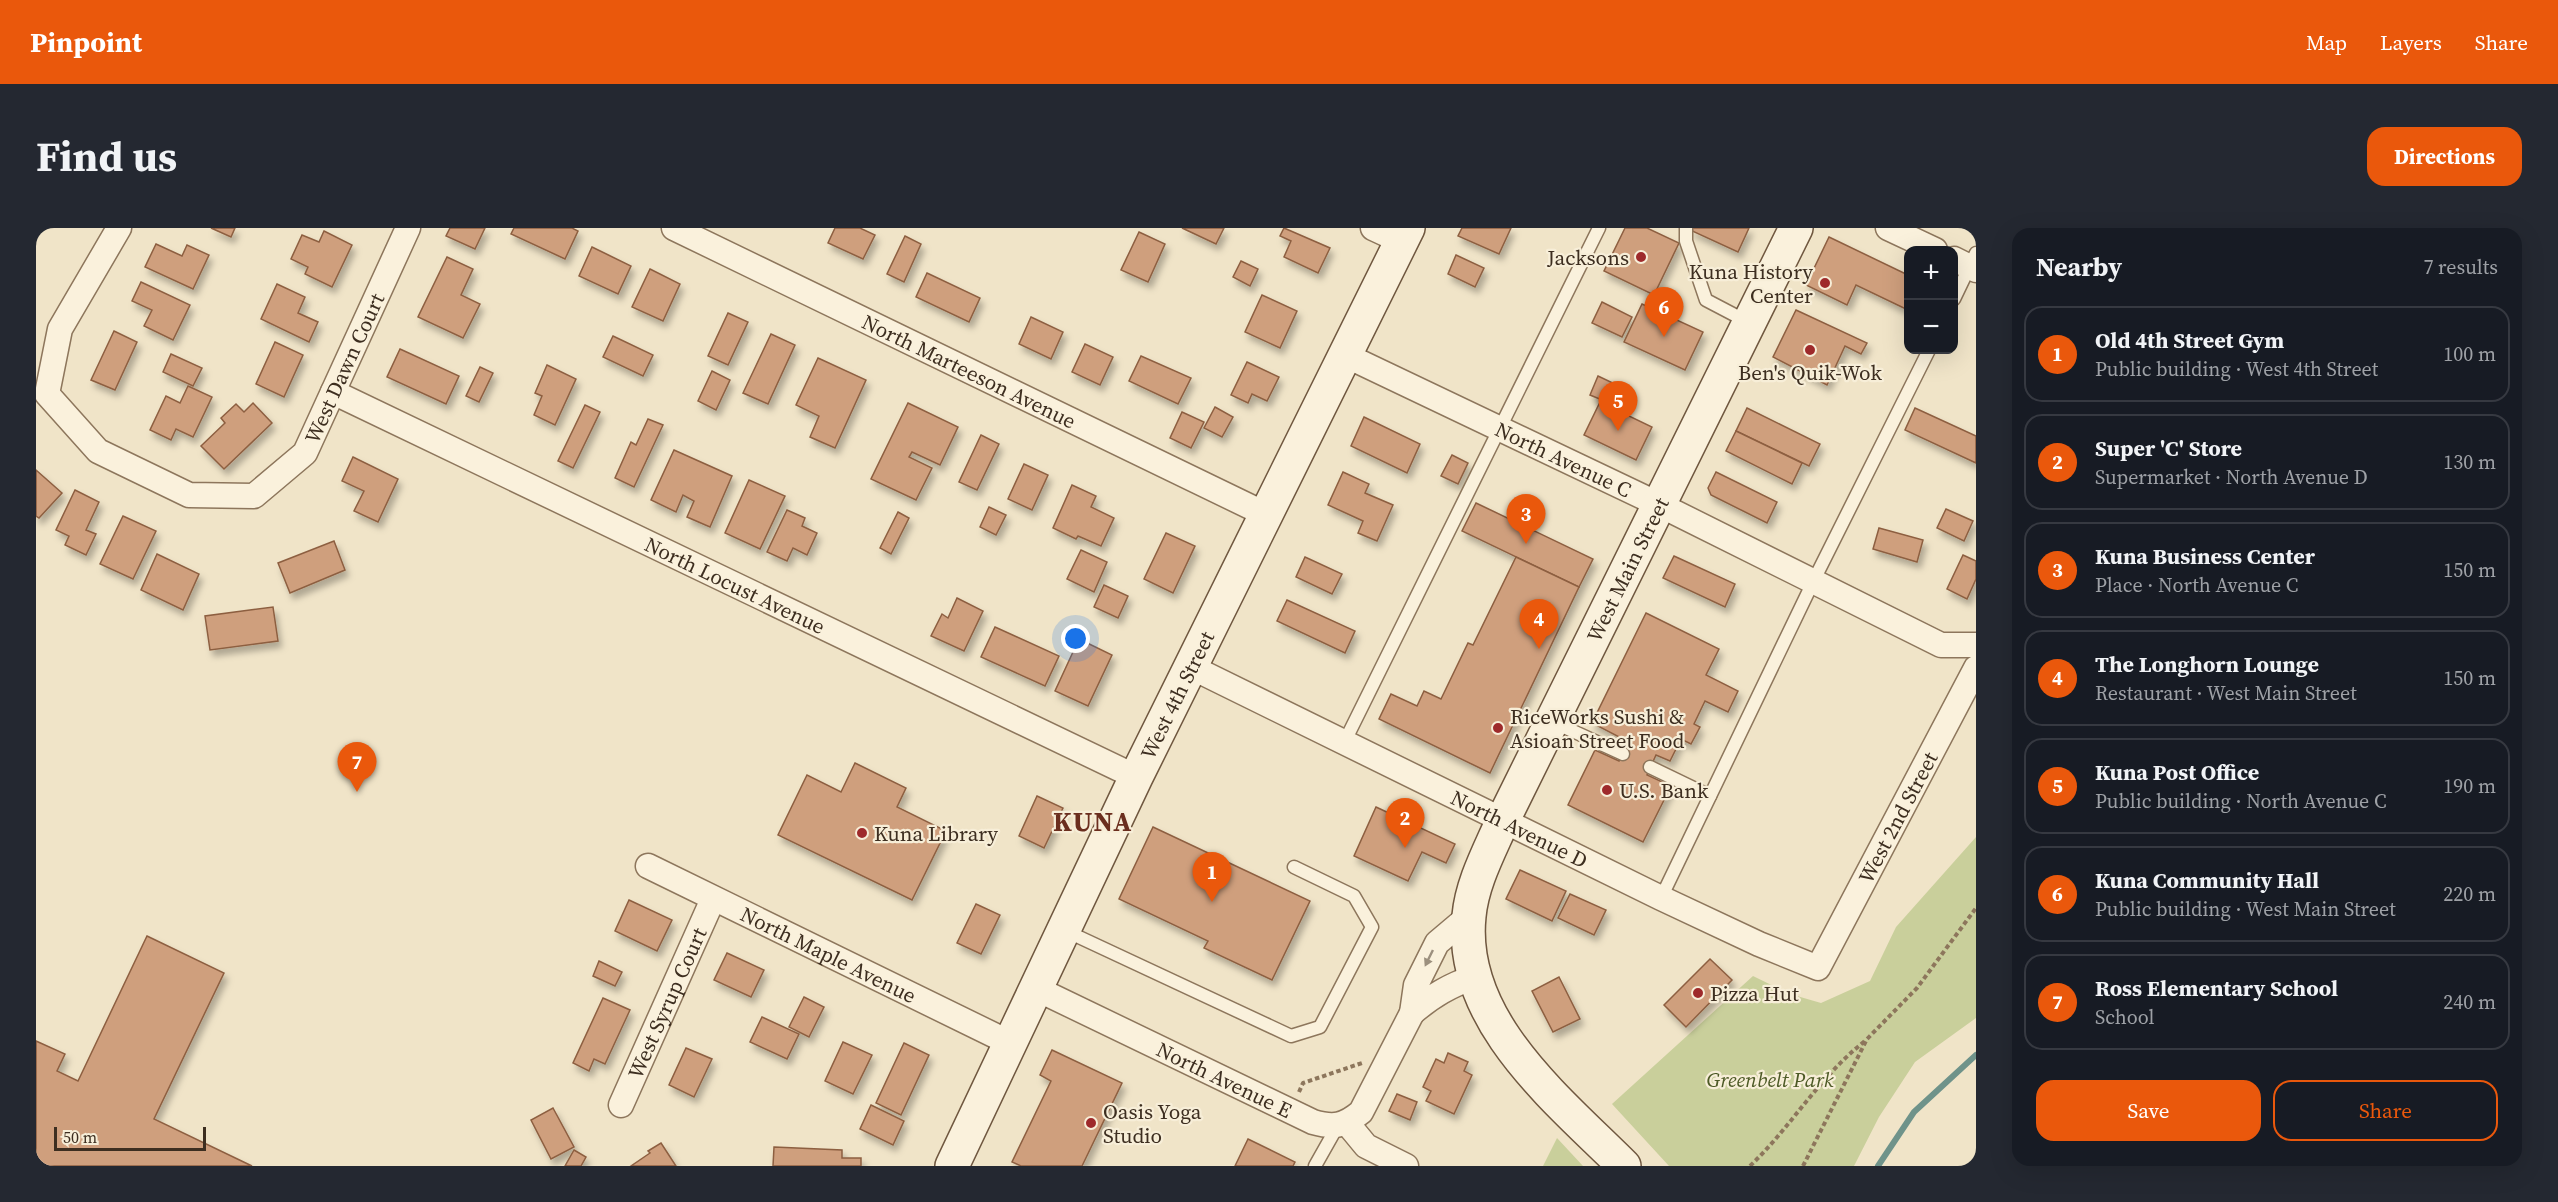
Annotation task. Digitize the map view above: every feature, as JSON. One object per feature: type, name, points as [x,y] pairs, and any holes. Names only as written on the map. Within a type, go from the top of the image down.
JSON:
[{"type":"main road","name":"West Main Street","points":[[1624,1166],[1513,1052],[1489,1014],[1475,977],[1470,947],[1469,916],[1478,878],[1502,822],[1796,228]]},
{"type":"main road","name":"West 4th Street","points":[[952,1166],[1136,777],[1345,355],[1394,232]]},
{"type":"street","name":"West Dawn Court","points":[[119,228],[60,329],[47,394],[98,452],[189,495],[254,496],[305,453],[408,228]]},
{"type":"street","name":"North Marteeson Avenue","points":[[675,228],[1265,514]]},
{"type":"street","points":[[1888,228],[1926,246]]},
{"type":"street","name":"North Avenue C","points":[[1345,355],[1660,505],[1941,645],[1976,645]]},
{"type":"street","name":"North Locust Avenue","points":[[333,392],[1136,777]]},
{"type":"street","name":"North Avenue D","points":[[1191,667],[1502,822],[1759,944],[1818,968]]},
{"type":"street","name":"West 2nd Street","points":[[1818,968],[1976,668]]},
{"type":"street","name":"North Maple Avenue","points":[[648,866],[1010,1043]]},
{"type":"street","name":"West Syrup Court","points":[[621,1105],[713,899]]},
{"type":"street","points":[[1406,1166],[1366,1146],[1342,1125],[1361,1112],[1371,1095],[1412,1013],[1416,985],[1437,943],[1469,916]]},
{"type":"street","points":[[1412,1013],[1442,990],[1475,977]]},
{"type":"street","name":"North Avenue E","points":[[1037,989],[1313,1122],[1342,1125]]},
{"type":"lane","points":[[1344,742],[1599,228]]},
{"type":"lane","points":[[1686,228],[1686,242],[1706,300],[1749,323]]},
{"type":"lane","points":[[1958,287],[1969,262]]},
{"type":"lane","points":[[1661,898],[1814,580],[1927,354]]},
{"type":"lane","points":[[1552,722],[1623,754]]},
{"type":"lane","points":[[1650,767],[1710,796]]},
{"type":"lane","points":[[1064,931],[1291,1036],[1320,1027],[1372,927],[1354,896],[1294,867]]},
{"type":"lane","points":[[1315,1166],[1342,1125]]},
{"type":"path","points":[[1750,1166],[1830,1071],[1867,1040],[1917,988],[1976,908]]},
{"type":"path","points":[[1803,1166],[1867,1040]]},
{"type":"path","points":[[1297,1095],[1303,1083],[1362,1063]]},
{"type":"green space","name":"Greenbelt Park","points":[[1976,837],[1976,1018],[1915,1062],[1879,1117],[1854,1166],[1669,1166],[1612,1104],[1753,976],[1790,994],[1821,1003],[1870,981],[1896,927]]},
{"type":"green space","points":[[1557,1138],[1583,1166],[1543,1166]]},
{"type":"building","points":[[211,228],[235,228],[231,237]]},
{"type":"building","points":[[450,228],[485,228],[475,249],[446,236]]},
{"type":"building","points":[[514,228],[572,228],[578,231],[565,259],[511,234]]},
{"type":"building","points":[[835,228],[860,228],[875,235],[863,259],[828,243]]},
{"type":"building","points":[[1182,228],[1224,228],[1216,244]]},
{"type":"building","points":[[1284,228],[1330,248],[1318,273],[1284,257],[1291,241],[1280,236]]},
{"type":"building","points":[[1462,228],[1511,228],[1499,254],[1458,236]]},
{"type":"building","name":"Jacksons","points":[[1625,228],[1647,228],[1679,243],[1654,295],[1604,271]]},
{"type":"building","points":[[1691,228],[1749,228],[1738,252],[1690,230]]},
{"type":"building","points":[[324,231],[352,245],[332,287],[305,274],[308,267],[291,259],[302,235],[319,242]]},
{"type":"building","points":[[1139,232],[1165,244],[1148,282],[1121,270]]},
{"type":"building","points":[[905,236],[921,244],[904,282],[887,274]]},
{"type":"building","points":[[1829,237],[1904,273],[1904,308],[1856,285],[1847,305],[1806,285]]},
{"type":"building","points":[[156,244],[182,256],[187,245],[209,255],[193,289],[145,267]]},
{"type":"building","points":[[592,247],[631,266],[618,294],[579,276]]},
{"type":"building","points":[[1456,255],[1484,268],[1475,287],[1448,274]]},
{"type":"building","points":[[447,257],[473,269],[461,295],[480,304],[463,338],[418,317]]},
{"type":"building","points":[[1241,261],[1258,269],[1250,286],[1233,277]]},
{"type":"building","points":[[650,269],[680,284],[663,321],[632,307]]},
{"type":"building","points":[[927,273],[980,298],[969,322],[916,297]]},
{"type":"building","points":[[141,282],[190,305],[173,340],[144,326],[152,310],[132,301]]},
{"type":"building","points":[[277,284],[305,297],[298,313],[318,322],[309,342],[261,319]]},
{"type":"building","points":[[1262,295],[1297,311],[1280,348],[1245,332]]},
{"type":"building","points":[[1602,302],[1632,317],[1622,337],[1592,323]]},
{"type":"building","points":[[1642,304],[1703,332],[1685,370],[1624,342]]},
{"type":"building","name":"Ben's Quik-Wok","points":[[1796,310],[1867,343],[1861,354],[1845,346],[1827,385],[1773,357]]},
{"type":"building","points":[[728,313],[748,322],[728,365],[708,356]]},
{"type":"building","points":[[1031,317],[1063,332],[1051,359],[1019,344]]},
{"type":"building","points":[[114,331],[137,342],[115,390],[91,380]]},
{"type":"building","points":[[771,334],[795,345],[768,404],[743,393]]},
{"type":"building","points":[[613,336],[653,355],[643,376],[603,357]]},
{"type":"building","points":[[275,342],[303,355],[284,397],[256,384]]},
{"type":"building","points":[[1085,344],[1113,357],[1100,385],[1072,372]]},
{"type":"building","points":[[400,349],[459,376],[446,404],[387,377]]},
{"type":"building","points":[[171,354],[202,368],[193,386],[163,372]]},
{"type":"building","points":[[1141,356],[1191,378],[1178,404],[1129,381]]},
{"type":"building","points":[[818,358],[866,380],[835,448],[810,437],[819,416],[796,405]]},
{"type":"building","points":[[1247,362],[1279,377],[1267,401],[1252,394],[1248,403],[1231,395]]},
{"type":"building","points":[[547,365],[576,379],[555,425],[534,415],[542,396],[535,393]]},
{"type":"building","points":[[480,367],[493,373],[479,402],[466,396]]},
{"type":"building","points":[[712,371],[730,380],[716,410],[698,401]]},
{"type":"building","points":[[1598,376],[1615,384],[1607,402],[1590,395]]},
{"type":"building","points":[[188,386],[212,397],[193,437],[176,429],[171,440],[150,430],[166,396],[180,403]]},
{"type":"building","points":[[1600,402],[1652,427],[1636,460],[1584,435]]},
{"type":"building","points":[[253,403],[272,423],[224,469],[201,446],[225,423],[221,418],[236,404],[244,412]]},
{"type":"building","points":[[908,403],[958,427],[940,465],[912,452],[909,457],[932,468],[916,500],[871,479]]},
{"type":"building","points":[[585,405],[600,412],[573,468],[558,461]]},
{"type":"building","points":[[1215,407],[1233,417],[1222,437],[1204,428]]},
{"type":"building","points":[[1747,408],[1820,444],[1809,466],[1736,431]]},
{"type":"building","points":[[1915,408],[1976,436],[1976,463],[1905,430]]},
{"type":"building","points":[[1182,412],[1204,422],[1191,448],[1170,438]]},
{"type":"building","points":[[1364,417],[1420,444],[1407,473],[1351,446]]},
{"type":"building","points":[[648,419],[663,425],[634,487],[615,478],[631,442],[636,445]]},
{"type":"building","points":[[1736,431],[1802,463],[1792,484],[1726,451]]},
{"type":"building","points":[[981,435],[999,444],[977,490],[959,482]]},
{"type":"building","points":[[674,450],[732,476],[710,527],[687,517],[694,501],[683,495],[676,512],[651,500]]},
{"type":"building","points":[[1452,455],[1468,463],[1458,484],[1441,476]]},
{"type":"building","points":[[353,457],[398,479],[378,522],[354,511],[364,491],[342,481]]},
{"type":"building","points":[[1024,464],[1048,475],[1032,510],[1008,499]]},
{"type":"building","points":[[36,470],[62,493],[39,518],[36,516]]},
{"type":"building","points":[[1343,472],[1369,484],[1365,493],[1393,505],[1377,541],[1358,533],[1363,521],[1328,505]]},
{"type":"building","points":[[1716,472],[1777,502],[1767,523],[1711,495],[1708,488]]},
{"type":"building","points":[[749,480],[785,496],[760,549],[725,533]]},
{"type":"building","points":[[1072,485],[1096,496],[1091,507],[1114,518],[1101,546],[1078,536],[1076,539],[1053,528]]},
{"type":"building","points":[[75,490],[99,502],[86,530],[96,534],[86,555],[65,545],[69,536],[56,530]]},
{"type":"building","points":[[1476,503],[1593,559],[1579,587],[1462,531]]},
{"type":"building","points":[[989,507],[1006,515],[996,535],[980,527]]},
{"type":"building","points":[[1946,509],[1973,521],[1964,541],[1937,528]]},
{"type":"building","points":[[787,510],[805,518],[802,526],[817,533],[807,555],[793,548],[787,561],[767,552]]},
{"type":"building","points":[[898,512],[909,518],[891,554],[880,548]]},
{"type":"building","points":[[123,516],[156,531],[133,579],[100,564]]},
{"type":"building","points":[[1879,528],[1923,540],[1917,562],[1873,549]]},
{"type":"building","points":[[1166,533],[1195,546],[1173,593],[1144,579]]},
{"type":"building","points":[[334,541],[345,570],[290,593],[278,563]]},
{"type":"building","points":[[1081,550],[1107,562],[1094,592],[1067,579]]},
{"type":"building","points":[[157,554],[199,574],[183,610],[141,590]]},
{"type":"building","points":[[1963,555],[1976,561],[1976,579],[1967,599],[1947,589]]},
{"type":"building","points":[[1674,556],[1735,584],[1725,607],[1663,578]]},
{"type":"building","points":[[1305,557],[1342,574],[1332,594],[1296,577]]},
{"type":"building","points":[[1516,557],[1579,587],[1490,773],[1379,719],[1391,694],[1417,706],[1424,691],[1441,699],[1468,643],[1473,645]]},
{"type":"building","points":[[1104,585],[1128,596],[1118,618],[1094,607]]},
{"type":"building","points":[[957,598],[983,611],[964,651],[931,636],[942,614],[948,618]]},
{"type":"building","points":[[1287,600],[1355,631],[1345,653],[1277,621]]},
{"type":"building","points":[[273,607],[278,641],[210,650],[205,616]]},
{"type":"building","points":[[1646,613],[1719,649],[1706,675],[1738,691],[1728,712],[1705,701],[1694,724],[1700,727],[1691,744],[1681,739],[1670,761],[1656,755],[1647,775],[1671,786],[1643,842],[1568,805],[1595,750],[1619,761],[1629,742],[1592,723]]},
{"type":"building","points":[[995,627],[1059,656],[1045,686],[981,657]]},
{"type":"building","points":[[1079,639],[1112,655],[1088,706],[1055,691]]},
{"type":"building","name":"Kuna Library","points":[[855,763],[906,788],[897,807],[946,831],[912,900],[778,835],[807,775],[841,792]]},
{"type":"building","points":[[1037,796],[1063,808],[1044,848],[1019,836]]},
{"type":"building","points":[[1376,807],[1455,844],[1446,863],[1422,852],[1408,881],[1354,856]]},
{"type":"building","points":[[1153,827],[1310,901],[1272,980],[1204,948],[1208,941],[1119,899]]},
{"type":"building","points":[[1520,870],[1566,891],[1552,921],[1506,899]]},
{"type":"building","points":[[1570,894],[1606,910],[1594,935],[1558,918]]},
{"type":"building","points":[[629,900],[672,920],[657,951],[615,931]]},
{"type":"building","points":[[976,904],[1000,915],[981,954],[957,943]]},
{"type":"building","points":[[147,936],[224,973],[154,1119],[252,1166],[45,1166],[36,1162],[36,1041],[65,1054],[57,1071],[78,1081]]},
{"type":"building","points":[[727,953],[764,970],[751,997],[714,980]]},
{"type":"building","name":"Pizza Hut","points":[[1710,959],[1732,980],[1686,1027],[1664,1005]]},
{"type":"building","points":[[599,961],[622,972],[615,986],[593,976]]},
{"type":"building","points":[[1559,977],[1580,1019],[1553,1032],[1532,991]]},
{"type":"building","points":[[804,997],[824,1007],[809,1037],[789,1027]]},
{"type":"building","points":[[603,998],[630,1010],[605,1064],[594,1059],[589,1071],[573,1063]]},
{"type":"building","points":[[762,1017],[799,1034],[787,1059],[750,1042]]},
{"type":"building","points":[[843,1042],[872,1055],[853,1094],[825,1081]]},
{"type":"building","points":[[904,1043],[929,1055],[901,1115],[876,1103]]},
{"type":"building","points":[[686,1048],[712,1059],[694,1097],[669,1085]]},
{"type":"building","points":[[1052,1050],[1122,1083],[1082,1166],[1021,1166],[1012,1162],[1051,1081],[1040,1075]]},
{"type":"building","points":[[1448,1053],[1468,1062],[1464,1071],[1472,1075],[1454,1114],[1426,1101],[1431,1091],[1423,1087],[1436,1059],[1444,1063]]},
{"type":"building","points":[[1397,1094],[1417,1102],[1410,1120],[1389,1111]]},
{"type":"building","points":[[871,1105],[904,1121],[893,1145],[860,1129]]},
{"type":"building","points":[[553,1108],[574,1147],[551,1159],[531,1120]]},
{"type":"building","points":[[1248,1139],[1295,1162],[1293,1166],[1235,1166]]},
{"type":"building","points":[[661,1143],[676,1166],[631,1166],[650,1153],[648,1151]]},
{"type":"building","points":[[774,1147],[842,1150],[842,1158],[861,1158],[861,1166],[773,1166]]},
{"type":"building","points":[[574,1150],[586,1157],[581,1166],[565,1166]]},
{"type":"waterway","points":[[1878,1166],[1914,1112],[1976,1055]]},
{"type":"place","name":"Jacksons","points":[[1641,257]]},
{"type":"place","name":"Kuna History Center","points":[[1825,283]]},
{"type":"place","name":"Kuna Community Hall","points":[[1664,337]]},
{"type":"place","name":"Ben's Quik-Wok","points":[[1810,350]]},
{"type":"place","name":"Kuna Post Office","points":[[1618,431]]},
{"type":"place","name":"Kuna Business Center","points":[[1526,544]]},
{"type":"place","name":"The Longhorn Lounge","points":[[1539,649]]},
{"type":"place","name":"RiceWorks Sushi & Asioan Street Food","points":[[1498,728]]},
{"type":"place","name":"U.S. Bank","points":[[1607,790]]},
{"type":"place","name":"Ross Elementary School","points":[[357,792]]},
{"type":"place","name":"Kuna Library","points":[[862,833]]},
{"type":"place","name":"Super 'C' Store","points":[[1405,848]]},
{"type":"place","name":"Old 4th Street Gym","points":[[1212,902]]},
{"type":"place","name":"Pizza Hut","points":[[1698,993]]},
{"type":"place","name":"Oasis Yoga Studio","points":[[1091,1123]]},
{"type":"district","name":"KUNA","points":[[1093,821]]}]
